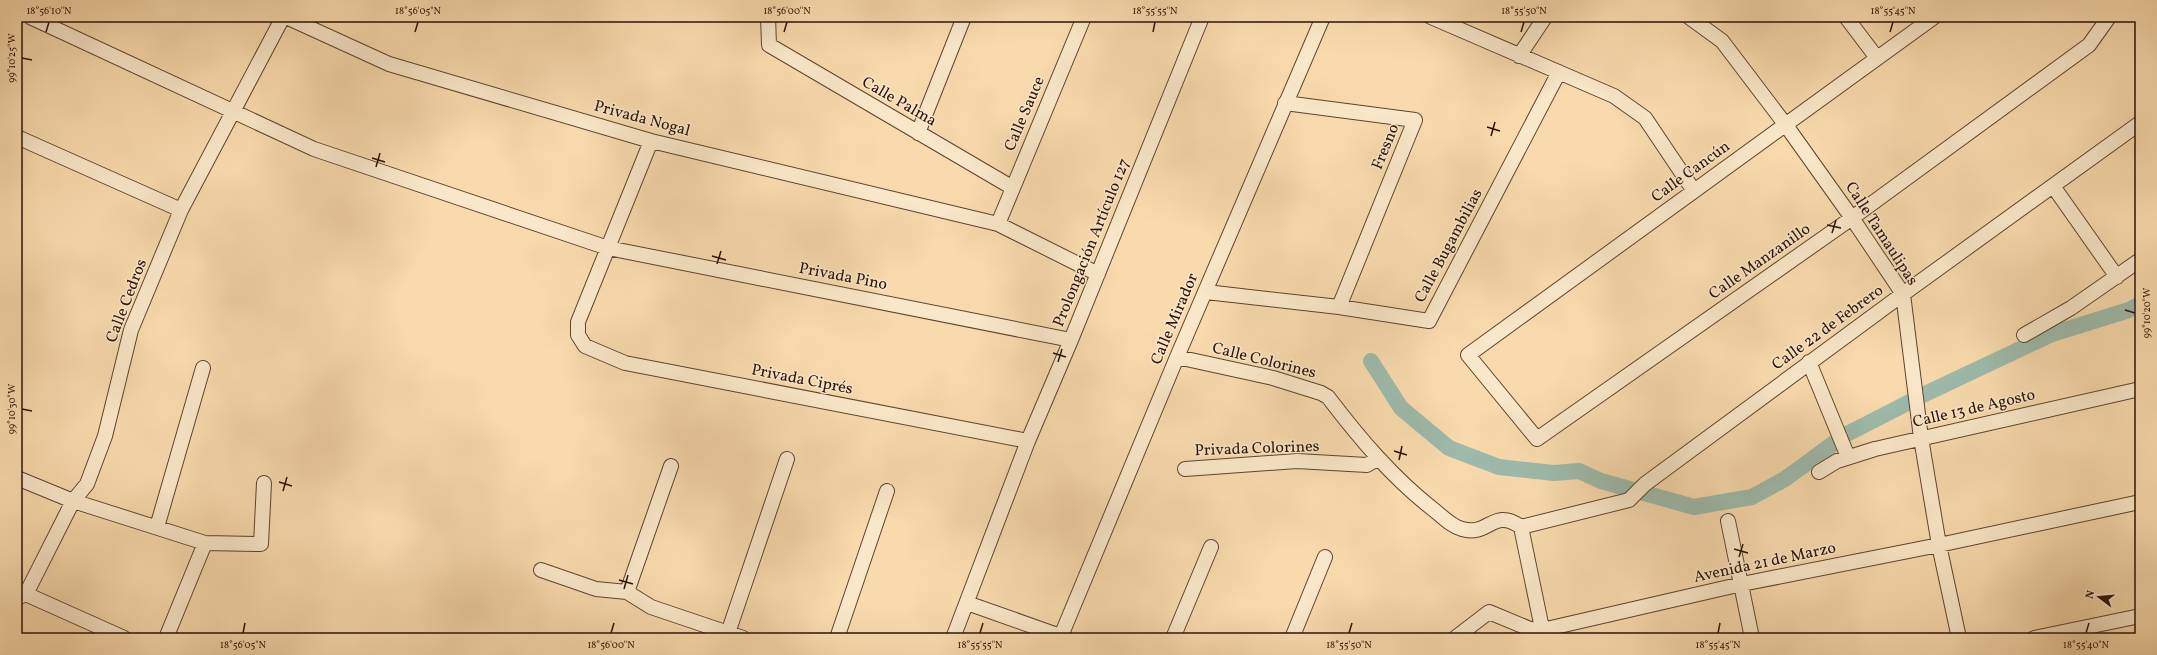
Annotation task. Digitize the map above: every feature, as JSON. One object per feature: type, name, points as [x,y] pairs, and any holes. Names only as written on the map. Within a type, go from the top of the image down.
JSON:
[{"type":"street","name":"Privada Pino","points":[[30,17],[314,149],[608,248],[1071,340]]},
{"type":"street","name":"Calle Cedros","points":[[20,594],[73,501],[87,484],[105,436],[131,330],[181,210],[283,17]]},
{"type":"street","name":"Privada Nogal","points":[[286,17],[389,64],[652,141],[998,224],[1098,274]]},
{"type":"street","name":"Calle Palma","points":[[768,17],[769,45],[1013,188]]},
{"type":"street","name":"Calle Sauce","points":[[998,224],[1084,17]]},
{"type":"street","name":"Prolongación Artículo 127","points":[[953,638],[1028,441],[1071,340],[1202,17]]},
{"type":"street","name":"Calle Mirador","points":[[1063,637],[1177,357],[1323,17]]},
{"type":"street","points":[[1519,56],[1545,17]]},
{"type":"street","name":"Calle Tamaulipas","points":[[1689,17],[1722,41],[1785,124],[1852,218],[1902,294],[1921,438],[1939,545],[1958,638]]},
{"type":"street","points":[[1846,17],[1877,58]]},
{"type":"street","name":"Calle Cancún","points":[[1537,439],[1468,355],[1934,17]]},
{"type":"street","name":"Calle Manzanillo","points":[[1537,439],[1852,218],[2089,45],[2109,17]]},
{"type":"street","points":[[918,133],[960,18]]},
{"type":"street","points":[[1440,19],[1519,56],[1614,96],[1645,118],[1694,191]]},
{"type":"street","name":"Calle Bugambilias","points":[[1206,292],[1339,307],[1429,321],[1559,72]]},
{"type":"street","name":"Fresno","points":[[1285,103],[1415,120],[1339,307]]},
{"type":"street","name":"Calle 22 de Febrero","points":[[1521,527],[1629,500],[1645,484],[1809,362],[2140,123]]},
{"type":"street","points":[[17,137],[181,210]]},
{"type":"street","points":[[608,248],[652,141]]},
{"type":"street","points":[[2053,186],[2117,276]]},
{"type":"street","name":"Privada Ciprés","points":[[608,248],[578,322],[578,335],[585,346],[625,363],[1028,441]]},
{"type":"street","points":[[2024,335],[2071,308],[2140,260]]},
{"type":"street","name":"Calle Colorines","points":[[1177,357],[1272,378],[1322,393],[1328,397],[1377,458],[1413,494],[1451,524],[1462,529],[1476,530],[1504,519],[1511,520],[1521,527]]},
{"type":"street","points":[[1809,362],[1848,457]]},
{"type":"street","points":[[158,527],[203,368]]},
{"type":"street","name":"Calle 13 de Agosto","points":[[1820,472],[1848,457],[1921,438],[2140,389]]},
{"type":"street","name":"Privada Colorines","points":[[1185,469],[1297,461],[1367,465],[1377,458]]},
{"type":"street","points":[[728,633],[787,459]]},
{"type":"street","points":[[627,592],[671,466]]},
{"type":"street","points":[[17,478],[73,501],[205,543],[261,544],[264,483]]},
{"type":"street","points":[[837,638],[887,491]]},
{"type":"street","name":"Avenida 21 de Marzo","points":[[1455,638],[1489,612],[1543,634],[1742,584],[1939,545],[2140,502]]},
{"type":"street","points":[[1728,521],[1752,638]]},
{"type":"street","points":[[1521,527],[1543,634]]},
{"type":"street","points":[[166,638],[205,543]]},
{"type":"street","points":[[1173,638],[1211,547]]},
{"type":"street","points":[[1292,638],[1324,557]]},
{"type":"street","points":[[541,570],[596,589],[627,592],[652,606],[743,638]]},
{"type":"street","points":[[20,594],[124,638]]},
{"type":"street","points":[[967,603],[1063,637]]},
{"type":"street","points":[[2034,638],[2140,616]]},
{"type":"waterway","points":[[1371,361],[1401,408],[1449,448],[1499,467],[1554,473],[1579,471],[1601,481],[1694,507],[1752,497],[1785,479],[1845,435],[1927,393],[2052,334],[2129,310],[2140,304]]}]
